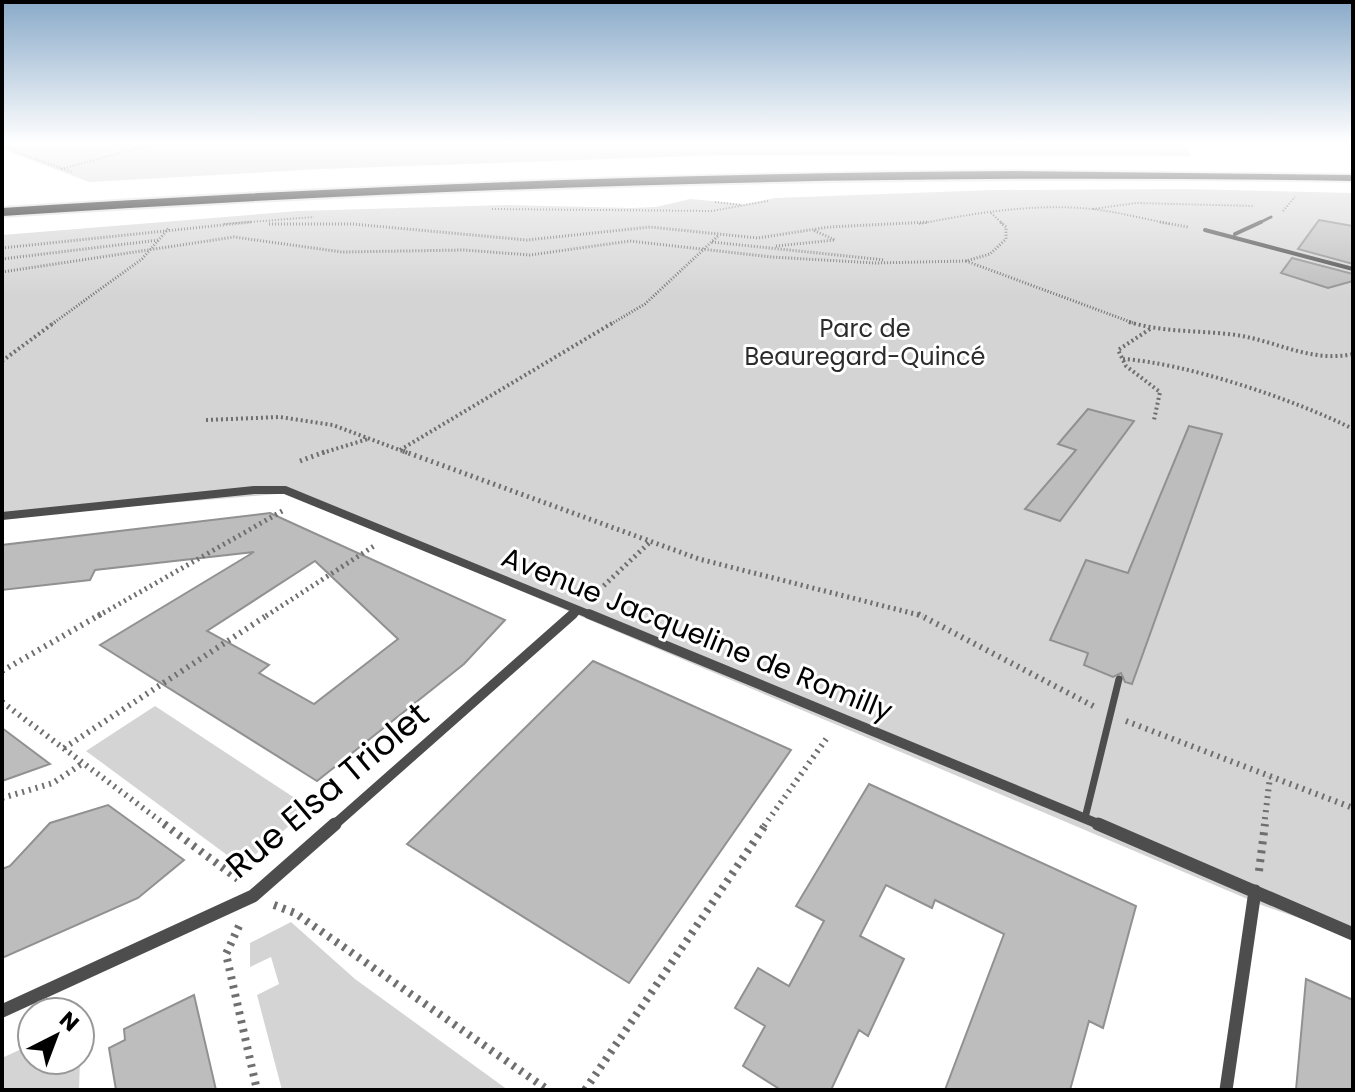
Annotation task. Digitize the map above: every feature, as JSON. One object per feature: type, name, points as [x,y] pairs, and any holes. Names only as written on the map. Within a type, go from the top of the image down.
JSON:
[{"type":"highway","points":[[2,201],[102,195]]},
{"type":"highway","points":[[2,212],[275,195]]},
{"type":"street","name":"Avenue Jacqueline de Romilly","points":[[2,516],[254,490],[285,490],[576,612],[1085,818],[1353,934]]},
{"type":"street","name":"Rue Elsa Triolet","points":[[2,1011],[253,896],[576,612]]},
{"type":"street","points":[[1226,1090],[1255,891]]},
{"type":"lane","points":[[1233,235],[1271,217]]},
{"type":"lane","points":[[1205,230],[1353,269]]},
{"type":"lane","points":[[1085,818],[1119,679]]},
{"type":"path","points":[[1284,197],[1307,196]]},
{"type":"path","points":[[484,208],[712,211],[772,200]]},
{"type":"path","points":[[711,201],[745,206]]},
{"type":"path","points":[[656,210],[677,203]]},
{"type":"path","points":[[220,225],[353,224],[527,240],[650,227],[773,237],[812,229],[925,224],[991,213],[1092,209],[1136,203],[1168,206],[1227,203],[1264,208]]},
{"type":"path","points":[[1092,209],[1205,230]]},
{"type":"path","points":[[1273,209],[1282,211]]},
{"type":"path","points":[[2,272],[152,250],[196,240],[234,237],[342,252],[464,250],[530,255],[630,241],[786,258],[966,261],[990,254],[1006,239],[1001,219],[991,213]]},
{"type":"path","points":[[2,248],[169,228],[317,217]]},
{"type":"path","points":[[2,361],[152,250],[169,228]]},
{"type":"path","points":[[769,248],[835,240],[812,229]]},
{"type":"path","points":[[400,450],[645,304],[719,235]]},
{"type":"path","points":[[2,259],[161,240]]},
{"type":"path","points":[[712,242],[894,262]]},
{"type":"path","points":[[966,261],[1151,328],[1203,330],[1246,337],[1305,354],[1339,358],[1353,354]]},
{"type":"path","points":[[1151,328],[1118,350],[1126,366],[1160,392],[1154,420]]},
{"type":"path","points":[[1123,359],[1174,367],[1267,394],[1332,417],[1353,429]]},
{"type":"path","points":[[206,420],[280,417],[333,425],[649,543],[699,559],[904,609],[934,621],[1109,714],[1353,808]]},
{"type":"path","points":[[300,461],[341,445],[369,439]]},
{"type":"path","points":[[2,671],[239,539],[300,496]]},
{"type":"path","points":[[64,748],[392,534]]},
{"type":"path","points":[[576,612],[649,543]]},
{"type":"path","points":[[2,702],[232,872],[253,896],[295,913],[546,1090]]},
{"type":"path","points":[[585,1090],[817,748],[845,719]]},
{"type":"path","points":[[2,798],[53,783],[83,763]]},
{"type":"path","points":[[1255,891],[1270,777]]},
{"type":"path","points":[[253,896],[226,954],[257,1090]]},
{"type":"green space","name":"Parc de Beauregard-Quincé","points":[[858,195],[1353,195],[1353,937],[1264,906],[290,493],[2,517],[2,235],[298,211],[505,205],[631,208],[656,207],[690,199],[744,204],[775,198]]},
{"type":"green space","points":[[155,706],[310,808],[242,866],[86,751]]},
{"type":"green space","points":[[291,922],[355,979],[508,1090],[282,1090],[257,995],[279,984],[271,957],[250,967],[250,943]]},
{"type":"green space","points":[[16,1051],[16,1076],[79,1076],[79,1090],[2,1090],[2,1058]]},
{"type":"building","points":[[1319,220],[1353,226],[1353,264],[1298,249]]},
{"type":"building","points":[[1292,258],[1353,274],[1353,281],[1328,288],[1281,273]]},
{"type":"building","points":[[1088,409],[1134,421],[1060,521],[1025,509],[1076,450],[1058,444]]},
{"type":"building","points":[[1189,426],[1222,434],[1132,684],[1125,682],[1121,673],[1113,677],[1084,665],[1088,653],[1050,640],[1086,560],[1128,573]]},
{"type":"building","points":[[270,513],[505,620],[464,664],[317,781],[100,645],[254,552],[95,570],[90,580],[2,590],[2,545]],"holes":[[[315,561],[398,639],[314,704],[259,673],[269,665],[207,631]]]},
{"type":"building","points":[[593,661],[791,750],[629,983],[407,844]]},
{"type":"building","points":[[2,728],[50,764],[2,781]]},
{"type":"building","points":[[869,784],[1136,906],[1103,1028],[1089,1021],[1070,1090],[945,1090],[1004,934],[935,900],[932,908],[886,885],[860,936],[904,959],[868,1036],[859,1030],[831,1090],[781,1090],[743,1066],[765,1026],[735,1008],[758,968],[789,986],[824,921],[796,906]]},
{"type":"building","points":[[108,805],[184,860],[138,898],[2,958],[2,869],[10,866],[50,823]]},
{"type":"building","points":[[1306,979],[1353,1000],[1353,1090],[1296,1090]]},
{"type":"building","points":[[194,995],[216,1090],[116,1090],[109,1048],[125,1040],[124,1029]]}]
